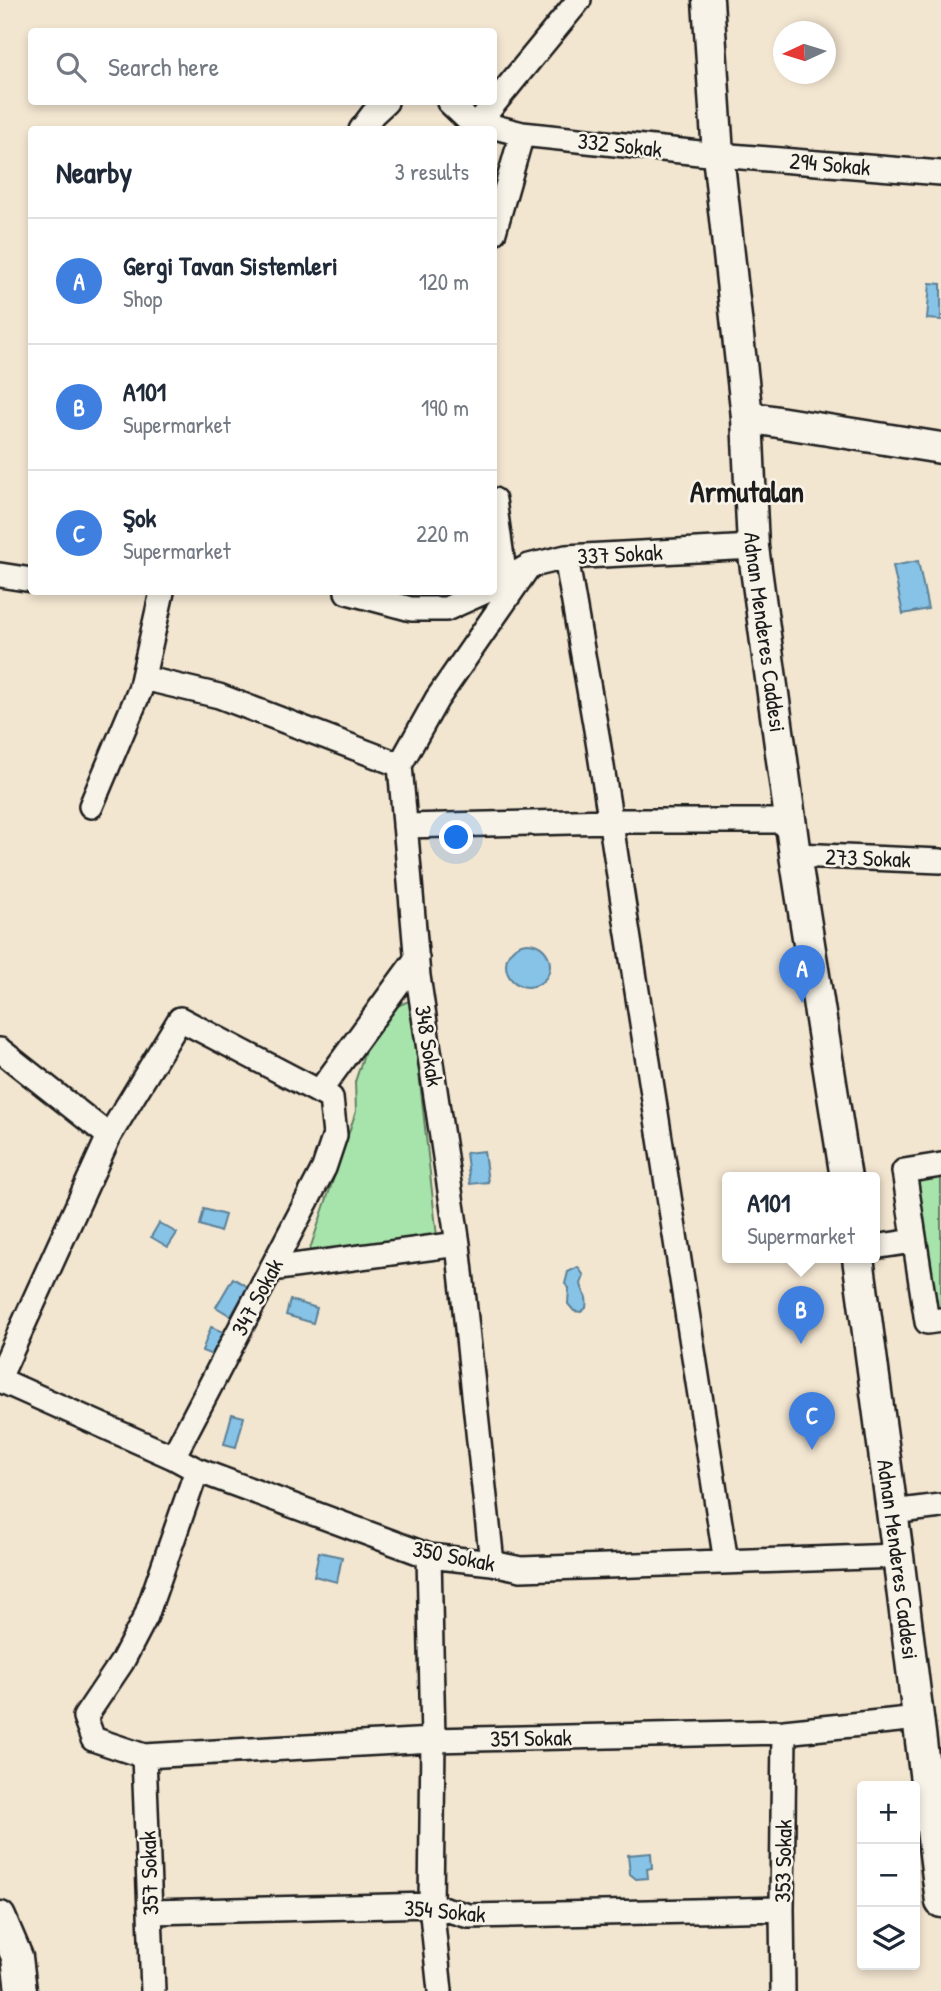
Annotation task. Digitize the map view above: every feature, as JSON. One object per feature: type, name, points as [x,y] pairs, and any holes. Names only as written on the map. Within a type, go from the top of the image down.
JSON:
[{"type":"street","points":[[497,100],[579,0]]},
{"type":"street","name":"Adnan Menderes Caddesi","points":[[708,0],[718,155],[747,417],[753,547],[794,855],[845,1172]]},
{"type":"street","points":[[364,126],[383,105]]},
{"type":"street","name":"332 Sokak","points":[[452,105],[468,120],[492,126]]},
{"type":"street","points":[[479,122],[493,105]]},
{"type":"street","name":"332 Sokak","points":[[497,127],[522,135],[718,155]]},
{"type":"street","points":[[497,222],[522,135]]},
{"type":"street","name":"294 Sokak","points":[[718,155],[941,173]]},
{"type":"street","points":[[747,417],[941,448]]},
{"type":"street","name":"337 Sokak","points":[[499,582],[529,566],[566,557],[753,547]]},
{"type":"street","points":[[497,549],[499,582]]},
{"type":"street","points":[[566,557],[611,821],[726,1562]]},
{"type":"street","points":[[143,678],[219,696],[400,765],[437,699],[529,566]]},
{"type":"street","points":[[0,575],[28,579]]},
{"type":"street","points":[[90,806],[140,690],[161,595]]},
{"type":"street","points":[[358,595],[411,609],[446,609],[477,595]]},
{"type":"street","name":"348 Sokak","points":[[400,765],[417,958],[458,1244],[492,1563]]},
{"type":"street","points":[[405,827],[611,821],[790,821]]},
{"type":"street","name":"273 Sokak","points":[[794,855],[941,861]]},
{"type":"street","points":[[0,1378],[109,1136],[180,1019],[319,1092],[417,958]]},
{"type":"street","points":[[0,1050],[109,1136]]},
{"type":"street","name":"347 Sokak","points":[[173,1457],[324,1168],[335,1135],[331,1098],[319,1092]]},
{"type":"street","points":[[941,1165],[904,1171],[927,1322],[941,1320]]},
{"type":"street","points":[[880,1246],[915,1241]]},
{"type":"street","points":[[271,1269],[458,1244]]},
{"type":"street","name":"Adnan Menderes Caddesi","points":[[859,1263],[898,1556],[926,1729],[941,1902]]},
{"type":"street","name":"350 Sokak","points":[[0,1378],[197,1470],[429,1556],[520,1569],[898,1556]]},
{"type":"street","points":[[144,1756],[93,1739],[85,1717],[122,1662],[146,1616],[197,1470]]},
{"type":"street","points":[[892,1512],[941,1506]]},
{"type":"street","points":[[429,1556],[433,1740],[431,1905],[440,1991]]},
{"type":"street","name":"351 Sokak","points":[[144,1756],[433,1740],[926,1729]]},
{"type":"street","name":"353 Sokak","points":[[783,1991],[784,1732]]},
{"type":"street","name":"357 Sokak","points":[[144,1756],[153,1991]]},
{"type":"street","name":"354 Sokak","points":[[151,1912],[431,1905],[469,1916],[782,1909]]},
{"type":"street","points":[[0,1917],[17,1957],[21,1991]]},
{"type":"green space","points":[[411,1000],[437,1237],[308,1255],[356,1111],[355,1082],[367,1045],[386,1011]]},
{"type":"green space","points":[[941,1167],[941,1315],[932,1316],[908,1173]]},
{"type":"water","points":[[930,283],[941,284],[941,320],[927,319]]},
{"type":"water","points":[[918,561],[928,609],[903,614],[893,566]]},
{"type":"water","points":[[528,943],[543,950],[550,965],[543,980],[528,987],[513,980],[506,965],[513,950]]},
{"type":"water","points":[[484,1151],[488,1182],[470,1184],[466,1153]]},
{"type":"water","points":[[204,1209],[225,1215],[220,1232],[200,1225]]},
{"type":"water","points":[[159,1223],[177,1233],[168,1247],[151,1237]]},
{"type":"water","points":[[578,1267],[584,1276],[581,1284],[586,1300],[586,1308],[581,1312],[574,1311],[568,1304],[569,1288],[565,1284],[568,1272]]},
{"type":"water","points":[[233,1278],[248,1287],[231,1316],[216,1307]]},
{"type":"water","points":[[290,1300],[317,1308],[313,1323],[286,1315]]},
{"type":"water","points":[[211,1327],[228,1334],[220,1358],[202,1351]]},
{"type":"water","points":[[232,1414],[244,1417],[236,1447],[224,1444]]},
{"type":"water","points":[[319,1552],[342,1557],[337,1582],[314,1576]]},
{"type":"water","points":[[651,1853],[652,1868],[647,1869],[648,1878],[636,1879],[630,1874],[628,1855]]},
{"type":"place","name":"Gergi Tavan Sistemleri","points":[[802,1003]]},
{"type":"place","name":"A101","points":[[801,1344]]},
{"type":"place","name":"Şok","points":[[812,1450]]},
{"type":"district","name":"Armutalan","points":[[747,492]]}]
